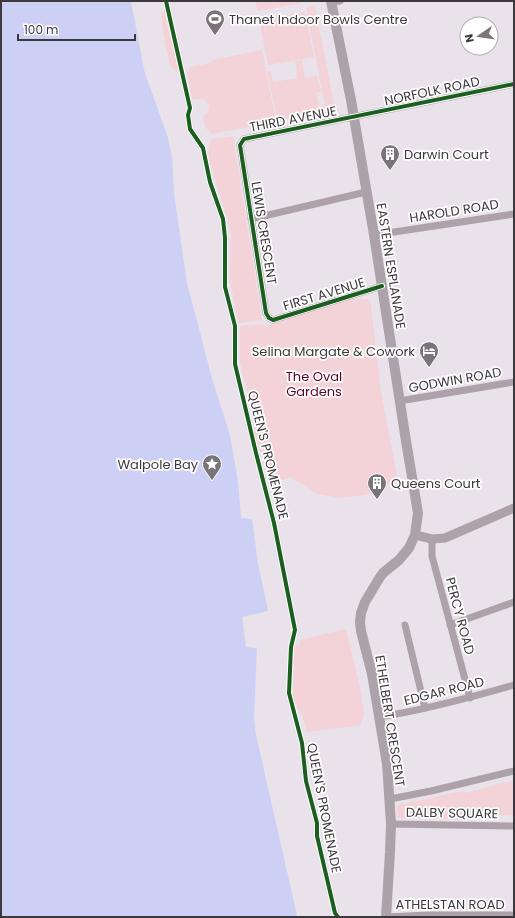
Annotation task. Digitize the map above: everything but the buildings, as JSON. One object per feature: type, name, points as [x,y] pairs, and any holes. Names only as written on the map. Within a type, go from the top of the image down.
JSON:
[{"type":"main road","name":"EASTERN ESPLANADE","points":[[334,1],[374,235],[399,401],[418,513],[415,535]]},
{"type":"main road","name":"ETHELBERT CRESCENT","points":[[386,917],[391,824],[387,764],[372,674],[360,622],[361,613],[365,602],[383,573],[405,554],[415,535]]},
{"type":"street","name":"NORFOLK ROAD","points":[[353,118],[514,84]]},
{"type":"street","name":"THIRD AVENUE","points":[[240,145],[244,139],[353,118]]},
{"type":"street","name":"LEWIS CRESCENT","points":[[240,145],[266,313],[269,318],[273,320]]},
{"type":"street","points":[[251,219],[366,192]]},
{"type":"street","name":"HAROLD ROAD","points":[[374,235],[514,214]]},
{"type":"street","name":"FIRST AVENUE","points":[[273,320],[382,286]]},
{"type":"street","name":"GODWIN ROAD","points":[[399,401],[514,382]]},
{"type":"street","points":[[415,535],[432,539],[445,538],[514,508]]},
{"type":"street","name":"PERCY ROAD","points":[[432,539],[432,556],[470,698]]},
{"type":"street","points":[[450,624],[514,602]]},
{"type":"street","points":[[405,625],[426,708]]},
{"type":"street","name":"EDGAR ROAD","points":[[378,717],[470,698],[514,685]]},
{"type":"street","name":"DALBY SQUARE","points":[[390,799],[431,791],[514,771]]},
{"type":"street","name":"DALBY SQUARE","points":[[391,824],[514,826]]},
{"type":"street","name":"ATHELSTAN ROAD","points":[[386,917],[429,915],[514,915]]},
{"type":"green space","points":[[255,1],[302,1],[302,3],[258,11]]},
{"type":"green space","points":[[315,6],[335,109],[280,120],[279,116],[277,116],[267,72],[271,71],[273,82],[297,78],[295,61],[302,60],[305,78],[317,75],[321,92],[316,92],[319,107],[325,106],[306,8]]},
{"type":"green space","points":[[164,11],[179,74],[170,66],[163,32],[161,12]]},
{"type":"green space","points":[[305,12],[314,57],[268,65],[259,20]]},
{"type":"green space","points":[[262,50],[276,122],[211,134],[205,126],[203,117],[208,112],[209,105],[204,99],[192,99],[187,73],[190,67],[212,63],[212,60]]},
{"type":"green space","points":[[233,136],[262,320],[238,323],[230,280],[231,232],[208,154],[212,139]]},
{"type":"green space","name":"The Oval Gardens","points":[[351,299],[370,299],[381,392],[398,480],[366,495],[340,498],[318,494],[290,477],[270,485],[255,434],[251,405],[240,363],[240,326],[262,324],[265,326]]},
{"type":"green space","points":[[346,629],[360,687],[364,714],[361,725],[307,732],[303,718],[293,698],[294,646],[300,644],[300,640]]},
{"type":"green space","points":[[514,780],[514,815],[470,816],[467,820],[398,818],[397,805],[463,791],[467,793]]},
{"type":"water","points":[[1,1],[131,1],[145,74],[167,134],[172,156],[174,193],[187,283],[213,382],[230,435],[238,481],[241,518],[252,519],[258,563],[268,611],[242,617],[246,647],[257,648],[254,718],[256,735],[297,915],[296,917],[1,917]]},
{"type":"cycle path","name":"QUEEN'S PROMENADE","points":[[166,1],[190,108],[188,115],[190,129],[203,148],[210,182],[223,219],[225,238],[225,287],[235,326],[235,364],[274,523],[295,630],[291,647],[289,693],[302,743],[306,781],[317,823],[317,836],[335,913],[338,917]]},
{"type":"cycle path","points":[[382,286],[273,320],[269,318],[266,313],[240,145],[244,139],[514,84]]},
{"type":"place","name":"Thanet Indoor Bowls Centre","points":[[215,36]]},
{"type":"place","name":"Darwin Court","points":[[390,171]]},
{"type":"place","name":"Selina Margate & Cowork","points":[[429,368]]},
{"type":"place","name":"Walpole Bay","points":[[212,481]]},
{"type":"place","name":"Queens Court","points":[[377,500]]}]
